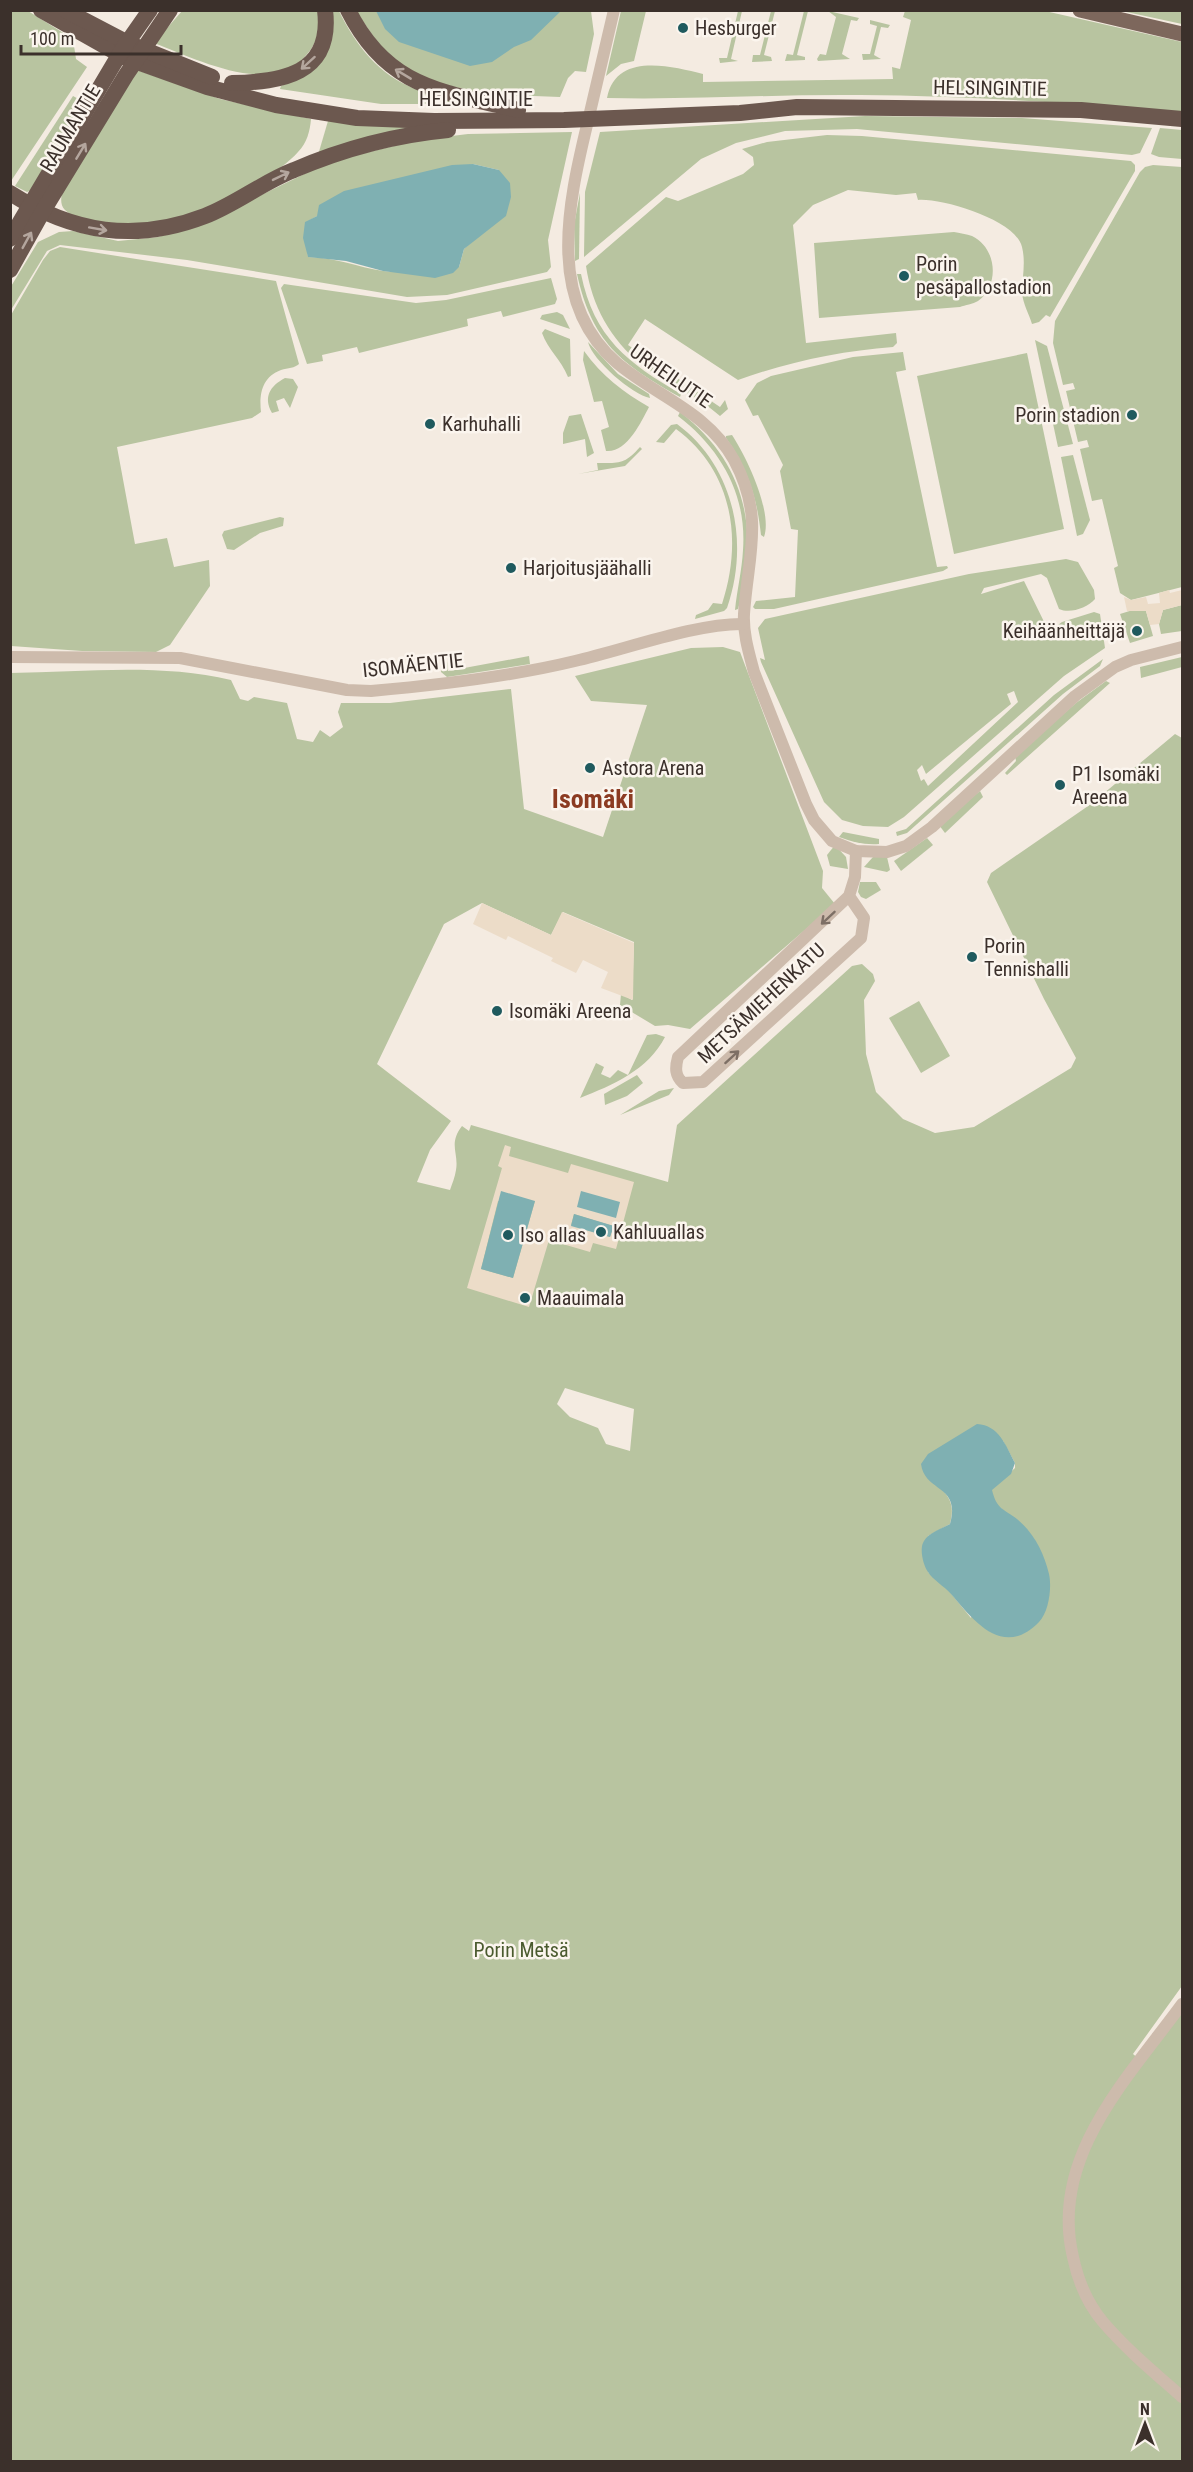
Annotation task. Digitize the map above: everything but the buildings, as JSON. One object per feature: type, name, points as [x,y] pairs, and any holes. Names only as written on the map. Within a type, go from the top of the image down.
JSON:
[{"type":"highway","points":[[41,10],[164,65]]},
{"type":"highway","points":[[65,10],[95,34]]},
{"type":"highway","name":"RAUMANTIE","points":[[10,270],[36,208],[122,50],[150,10]]},
{"type":"highway","name":"RAUMANTIE","points":[[10,239],[36,208],[170,10]]},
{"type":"highway","points":[[232,83],[271,82],[301,70],[321,50],[325,37],[326,10]]},
{"type":"highway","points":[[348,10],[371,49],[398,72],[439,90],[518,110]]},
{"type":"highway","name":"HELSINGINTIE","points":[[164,65],[274,95],[355,108],[424,111],[518,110],[564,114]]},
{"type":"highway","name":"HELSINGINTIE","points":[[164,65],[244,98],[321,113],[391,120],[498,120],[564,114],[768,103],[797,107],[1081,110],[1182,119]]},
{"type":"highway","points":[[10,193],[36,208],[95,229],[120,232],[156,229],[207,216],[292,170],[360,146],[427,132],[465,129],[498,120]]},
{"type":"main road","points":[[1080,10],[1182,34]]},
{"type":"street","name":"URHEILUTIE","points":[[614,10],[569,204],[567,250],[576,301],[587,327],[609,356],[634,378],[690,410],[714,432],[733,459],[753,511],[754,541],[744,624],[754,672],[814,820],[832,841],[856,851]]},
{"type":"street","name":"ISOMÄENTIE","points":[[10,657],[180,658],[347,690],[371,691],[556,666],[692,632],[729,624],[744,624]]},
{"type":"street","points":[[849,897],[855,877],[856,851],[887,852],[906,846],[932,827],[1075,696],[1114,667],[1131,660],[1182,647]]},
{"type":"street","name":"METSÄMIEHENKATU","points":[[849,897],[864,918],[865,925],[861,938],[703,1082],[683,1083],[678,1079],[676,1065],[678,1057],[849,897]]},
{"type":"street","points":[[1182,2004],[1092,2128],[1075,2171],[1068,2215],[1069,2240],[1084,2294],[1108,2327],[1182,2397]]},
{"type":"green space","points":[[10,11],[28,11],[73,39],[76,59],[87,67],[11,181]]},
{"type":"green space","points":[[182,11],[318,11],[319,28],[308,53],[293,66],[275,73],[255,74],[212,65],[154,43]]},
{"type":"green space","points":[[332,11],[339,11],[361,47],[391,76],[416,89],[445,97],[459,104],[381,104],[280,89],[281,86],[304,76]]},
{"type":"green space","points":[[356,11],[591,11],[594,34],[586,72],[575,71],[568,78],[560,97],[483,94],[423,79],[388,58]]},
{"type":"green space","points":[[621,11],[646,11],[634,61],[621,64],[606,76]]},
{"type":"green space","points":[[738,11],[742,11],[731,59],[738,61],[720,63],[719,58],[727,58]]},
{"type":"green space","points":[[771,11],[775,11],[764,55],[771,57],[772,61],[752,62],[753,55],[760,55]]},
{"type":"green space","points":[[804,11],[808,11],[797,55],[805,57],[805,60],[785,61],[787,54],[793,55]]},
{"type":"green space","points":[[828,11],[859,18],[857,21],[851,20],[842,54],[850,59],[818,61],[817,59],[820,54],[826,55],[836,17]]},
{"type":"green space","points":[[905,11],[1045,11],[1182,42],[1182,112],[1022,100],[901,96],[607,98],[612,83],[621,74],[633,68],[646,66],[675,68],[703,74],[703,82],[893,79],[892,67],[900,69],[911,20],[903,17]]},
{"type":"green space","points":[[1122,11],[1182,11],[1182,24]]},
{"type":"green space","points":[[870,20],[890,25],[888,28],[881,27],[874,55],[881,59],[863,60],[862,54],[870,54],[877,26],[870,24]]},
{"type":"green space","points":[[137,70],[220,99],[311,119],[308,137],[304,145],[288,162],[256,183],[218,203],[182,217],[158,222],[114,223],[99,222],[73,215],[62,206],[62,192]]},
{"type":"green space","points":[[73,96],[84,102],[32,190],[27,192],[15,186]]},
{"type":"green space","points":[[865,116],[1022,118],[1152,128],[1140,153],[1132,155],[857,129],[785,131],[736,143],[701,159],[584,257],[585,192],[600,132]]},
{"type":"green space","points":[[328,121],[421,127],[318,155]]},
{"type":"green space","points":[[1160,128],[1182,130],[1182,159],[1151,154]]},
{"type":"green space","points":[[572,132],[548,240],[551,267],[547,272],[447,295],[407,297],[187,260],[60,245],[47,251],[11,310],[10,288],[38,242],[59,232],[73,231],[118,241],[158,237],[200,225],[331,161],[419,140],[468,134]],"holes":[[[473,164],[499,170],[476,238],[464,249],[459,267],[392,272],[308,257],[305,223],[317,216]]]},
{"type":"green space","points":[[827,135],[862,136],[1131,161],[1135,165],[1135,171],[1050,317],[1046,315],[1039,322],[1032,324],[1022,293],[1024,265],[1022,247],[1017,237],[993,220],[960,207],[929,200],[918,200],[916,193],[896,195],[848,190],[813,205],[793,225],[806,343],[896,333],[897,343],[893,347],[834,354],[795,363],[738,380],[645,319],[628,345],[720,407],[725,400],[728,409],[720,416],[642,365],[621,344],[604,321],[598,308],[586,266],[666,197],[678,201],[743,174],[754,165],[753,157],[742,149],[767,142]]},
{"type":"green space","name":"Porin stadion","points":[[1153,165],[1182,167],[1182,587],[1131,600],[1120,593],[1114,568],[1118,566],[1102,499],[1092,501],[1080,449],[1089,447],[1087,440],[1078,442],[1066,391],[1075,389],[1073,383],[1063,385],[1053,343],[1055,321],[1140,172],[1145,167]]},
{"type":"green space","points":[[580,193],[579,259],[575,261],[574,225]]},
{"type":"green space","name":"Porin pesäpallostadion","points":[[954,232],[972,236],[987,249],[991,258],[993,267],[990,286],[978,301],[960,307],[819,318],[814,243]]},
{"type":"green space","points":[[60,247],[276,281],[299,364],[281,370],[270,377],[261,393],[261,412],[252,418],[117,447],[135,544],[167,538],[174,567],[209,560],[210,586],[170,645],[156,652],[82,651],[11,646],[11,315],[43,260],[50,251]]},
{"type":"green space","points":[[577,274],[581,274],[587,296],[604,332],[629,359],[681,394],[680,397],[625,362],[612,349],[591,317]]},
{"type":"green space","points":[[551,278],[557,299],[555,304],[503,317],[501,311],[467,319],[468,326],[359,353],[357,347],[322,355],[323,361],[307,364],[281,288],[284,284],[416,303],[446,300]]},
{"type":"green space","points":[[557,312],[563,315],[570,329],[540,319],[542,315]]},
{"type":"green space","points":[[545,329],[570,339],[571,376],[568,377],[551,350],[542,333]]},
{"type":"green space","points":[[1035,340],[1047,346],[1073,444],[1058,447]]},
{"type":"green space","points":[[588,342],[618,374],[649,394],[650,398],[634,391],[614,376],[597,358]]},
{"type":"green space","points":[[584,351],[613,383],[649,407],[627,442],[614,450],[606,451],[601,430],[609,427],[602,401],[594,402],[583,360]]},
{"type":"green space","points":[[903,352],[906,370],[896,372],[937,567],[947,566],[948,568],[774,609],[755,609],[753,607],[756,601],[795,597],[798,530],[791,529],[780,471],[783,465],[758,415],[753,416],[745,400],[757,383],[771,376],[853,357]]},
{"type":"green space","points":[[1027,353],[1064,529],[954,554],[917,376]]},
{"type":"green space","points":[[285,378],[293,379],[298,387],[290,408],[284,398],[276,401],[279,411],[272,413],[268,397],[272,388]]},
{"type":"green space","points":[[680,412],[720,453],[733,476],[742,500],[747,526],[748,552],[745,580],[738,609],[735,610],[743,530],[736,492],[719,458],[707,443],[678,416]]},
{"type":"green space","points":[[581,414],[594,453],[587,457],[585,439],[563,444],[563,433],[569,416]]},
{"type":"green space","points":[[677,424],[696,441],[712,461],[724,483],[732,507],[736,532],[737,557],[734,583],[727,608],[724,611],[695,619],[696,615],[708,610],[713,603],[722,604],[732,556],[732,532],[721,486],[710,465],[695,446],[676,429],[664,443],[656,442],[671,425]]},
{"type":"green space","points":[[732,435],[751,470],[762,499],[766,526],[764,537],[761,535],[757,509],[746,473],[726,438]]},
{"type":"green space","points":[[640,447],[642,449],[625,466],[578,474],[598,470],[597,463],[616,463],[625,460]]},
{"type":"green space","points":[[1073,455],[1090,520],[1083,534],[1077,536],[1061,457]]},
{"type":"green space","points":[[280,517],[284,518],[283,526],[260,533],[234,550],[227,549],[222,535],[224,531]]},
{"type":"green space","points":[[1066,559],[1078,562],[1094,590],[1095,599],[1078,609],[1068,611],[1059,609],[1047,578],[1041,574],[984,588],[981,594],[1024,581],[1053,640],[1055,627],[1062,622],[1094,612],[1100,614],[1105,648],[1064,676],[904,817],[888,827],[863,826],[842,820],[824,802],[761,662],[760,658],[765,660],[758,628],[765,619],[969,574]],"holes":[[[1014,691],[1018,702],[928,786],[924,779],[921,781],[917,770],[922,765],[926,774],[1011,704],[1007,694]]]},
{"type":"green space","points":[[1182,605],[1182,631],[1161,634],[1159,624],[1163,610]]},
{"type":"green space","points":[[1136,609],[1146,611],[1153,636],[1130,643],[1120,614]]},
{"type":"green space","name":"Porin Metsä","points":[[723,647],[740,652],[823,871],[822,888],[835,904],[690,1029],[668,1025],[655,1026],[620,1005],[621,994],[632,1000],[634,942],[563,912],[551,935],[482,903],[444,924],[377,1064],[451,1121],[430,1150],[417,1182],[450,1190],[457,1164],[456,1138],[462,1126],[469,1131],[471,1125],[668,1182],[677,1125],[852,966],[862,964],[873,974],[875,981],[864,1000],[866,1054],[876,1092],[903,1119],[935,1133],[974,1127],[1071,1068],[1076,1058],[1044,999],[987,882],[991,873],[1091,804],[1175,734],[1182,738],[1182,1986],[1133,2054],[1140,2060],[1182,2003],[1182,2461],[11,2461],[10,673],[149,670],[231,680],[240,699],[248,701],[254,697],[287,703],[297,739],[313,742],[320,730],[330,737],[343,727],[338,712],[341,703],[390,703],[511,689],[524,809],[603,837],[647,705],[591,701],[575,676],[691,648]],"holes":[[[565,1388],[634,1409],[630,1451],[606,1444],[598,1428],[570,1417],[557,1404]],[[1003,1441],[1015,1463],[1015,1468],[991,1490],[995,1504],[1003,1510],[971,1618],[949,1591],[928,1572],[928,1536],[950,1524],[951,1504],[941,1488]]]},
{"type":"green space","points":[[529,656],[530,664],[447,677],[441,672],[441,667],[447,662],[448,671]]},
{"type":"green space","points":[[1182,657],[1182,667],[1141,678],[1140,667]]},
{"type":"green space","points":[[1103,659],[1100,666],[1063,694],[907,833],[897,836],[896,832],[906,829],[1054,695]]},
{"type":"green space","points":[[1106,681],[1110,683],[1007,775],[1005,773],[1016,761],[1015,756],[1076,703]]},
{"type":"green space","points":[[980,791],[983,797],[945,833],[939,825]]},
{"type":"green space","points":[[843,832],[879,839],[879,844],[859,843],[839,837]]},
{"type":"green space","points":[[927,838],[933,845],[901,871],[894,861]]},
{"type":"green space","points":[[835,845],[846,857],[848,869],[830,866],[827,855]]},
{"type":"green space","points":[[873,857],[887,857],[890,870],[887,872],[864,867]]},
{"type":"green space","points":[[860,882],[876,882],[881,890],[866,899],[858,892]]},
{"type":"green space","points":[[919,1001],[950,1056],[921,1073],[889,1018]]},
{"type":"green space","points":[[656,1034],[665,1037],[649,1059],[628,1075],[647,1035]]},
{"type":"green space","points":[[596,1063],[604,1067],[601,1074],[610,1078],[618,1070],[628,1075],[580,1098]]},
{"type":"green space","points":[[637,1075],[643,1083],[627,1096],[605,1105],[604,1094]]},
{"type":"green space","points":[[674,1088],[669,1095],[620,1115],[659,1091]]},
{"type":"shaded area","points":[[1169,590],[1170,593],[1182,590],[1182,605],[1163,610],[1159,624],[1150,625],[1146,611],[1127,611],[1124,597],[1131,600],[1146,597],[1148,604],[1160,603],[1159,593]]},
{"type":"shaded area","points":[[482,903],[551,935],[562,912],[634,943],[633,1000],[601,988],[608,972],[583,960],[576,973],[551,961],[553,958],[508,936],[506,940],[473,924]]},
{"type":"shaded area","points":[[505,1145],[511,1147],[509,1156],[568,1173],[571,1164],[634,1182],[616,1249],[593,1243],[590,1252],[549,1240],[529,1307],[467,1288],[502,1168],[498,1166]],"holes":[[[498,1201],[535,1201],[513,1278],[481,1269]],[[574,1214],[613,1226],[610,1237],[571,1225]]]},
{"type":"water","points":[[376,11],[561,11],[531,40],[514,47],[492,62],[470,66],[399,42],[385,29]]},
{"type":"water","points":[[473,164],[499,170],[510,183],[511,197],[506,216],[464,249],[459,267],[453,273],[435,278],[383,271],[346,261],[308,257],[303,238],[305,222],[317,216],[319,205],[344,191],[452,165]]},
{"type":"water","name":"Iso allas","points":[[501,1191],[535,1201],[513,1278],[481,1269]]},
{"type":"water","points":[[581,1191],[620,1202],[616,1218],[577,1207]]},
{"type":"water","name":"Kahluuallas","points":[[574,1214],[614,1226],[610,1237],[571,1226]]},
{"type":"water","points":[[977,1424],[985,1425],[996,1432],[1005,1443],[1015,1463],[1011,1474],[992,1490],[994,1497],[1001,1508],[1017,1519],[1033,1537],[1049,1574],[1049,1599],[1042,1618],[1026,1633],[1013,1637],[1001,1637],[979,1624],[930,1575],[922,1556],[926,1538],[950,1524],[952,1511],[947,1495],[929,1480],[921,1464],[928,1454]]},
{"type":"place","name":"Hesburger","points":[[683,28]]},
{"type":"place","name":"Porin pesäpallostadion","points":[[904,276]]},
{"type":"place","name":"Porin stadion","points":[[1132,415]]},
{"type":"place","name":"Karhuhalli","points":[[430,424]]},
{"type":"place","name":"Harjoitusjäähalli","points":[[511,568]]},
{"type":"place","name":"Keihäänheittäjä","points":[[1137,631]]},
{"type":"place","name":"Astora Arena","points":[[590,768]]},
{"type":"place","name":"P1 Isomäki Areena","points":[[1060,785]]},
{"type":"place","name":"Porin Tennishalli","points":[[972,957]]},
{"type":"place","name":"Isomäki Areena","points":[[497,1011]]},
{"type":"place","name":"Kahluuallas","points":[[601,1232]]},
{"type":"place","name":"Iso allas","points":[[508,1235]]},
{"type":"place","name":"Maauimala","points":[[525,1298]]},
{"type":"district","name":"Isomäki","points":[[593,799]]}]
